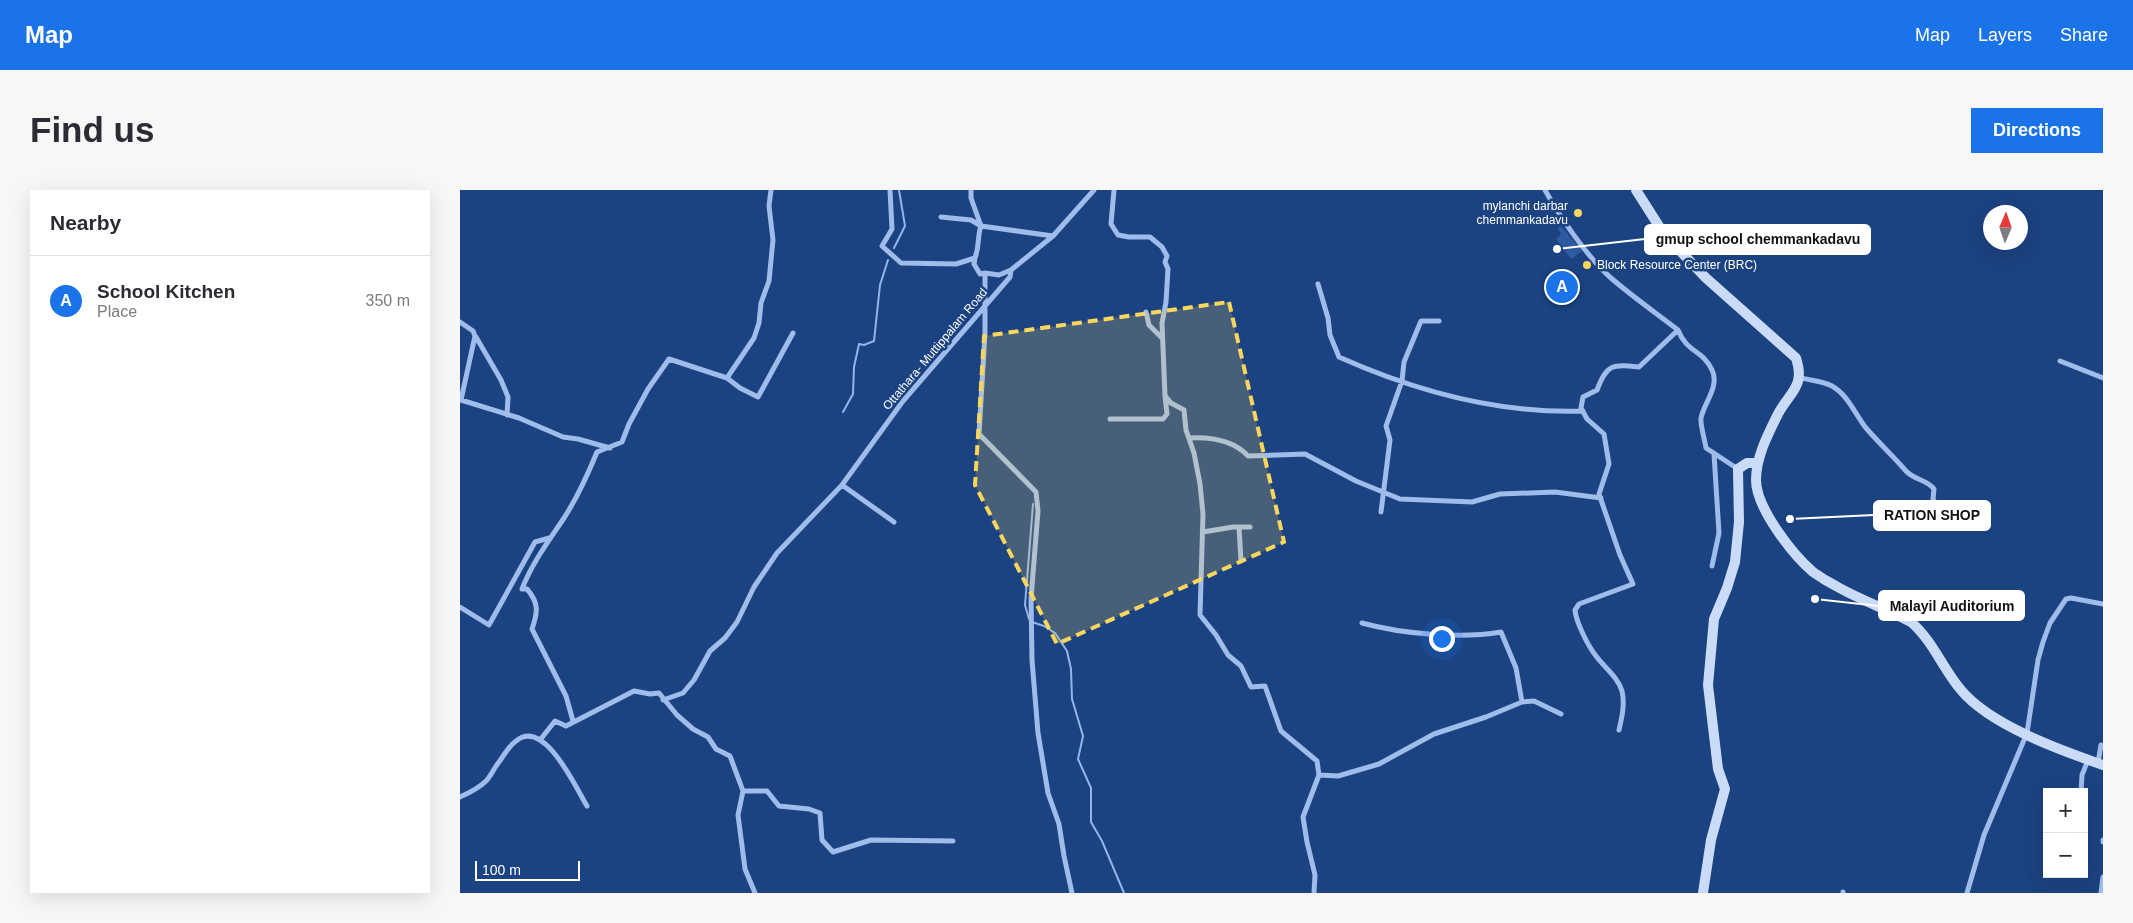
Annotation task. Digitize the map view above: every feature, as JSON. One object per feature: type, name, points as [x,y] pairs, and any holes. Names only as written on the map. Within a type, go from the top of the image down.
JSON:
[{"type":"main road","points":[[1636,190],[1664,234],[1712,283],[1772,338],[1792,353],[1798,365],[1796,390],[1779,411],[1766,438],[1758,463],[1756,481],[1758,494],[1764,508],[1793,550],[1814,572],[1836,587],[1911,622],[1920,630],[1960,690],[1981,710],[2056,748],[2096,762]]},
{"type":"main road","points":[[1703,893],[1711,840],[1725,789],[1718,769],[1708,685],[1714,619],[1735,562],[1739,522],[1738,469],[1747,463],[1758,463]]},
{"type":"street","points":[[727,378],[754,338],[759,323],[761,303],[769,281],[773,240],[769,206],[772,190]]},
{"type":"street","points":[[890,190],[892,229],[882,246],[896,260],[901,263],[956,264],[975,258]]},
{"type":"street","points":[[971,190],[971,198],[980,226],[978,232],[980,241],[974,264],[980,274],[985,273],[999,276],[1010,270]]},
{"type":"street","name":"Ottathara- Muttippalam Road","points":[[664,700],[683,693],[710,651],[725,638],[737,622],[746,602],[777,553],[842,485],[903,401],[1010,277],[1010,270],[1053,236],[1094,190]]},
{"type":"street","points":[[1110,418],[1163,419],[1167,414],[1162,323],[1166,302],[1167,256],[1162,247],[1150,237],[1118,235],[1111,224],[1114,190]]},
{"type":"street","points":[[1545,190],[1555,209],[1577,239],[1610,277],[1678,330],[1682,342],[1691,350],[1701,354],[1713,371],[1712,394],[1700,420],[1706,448],[1738,469]]},
{"type":"street","points":[[940,217],[971,220],[980,226],[1053,236]]},
{"type":"street","points":[[985,273],[986,305],[978,434],[1036,492],[1038,511],[1031,599],[1032,660],[1038,733],[1048,793],[1060,824],[1064,856],[1072,893]]},
{"type":"street","points":[[1318,284],[1328,318],[1330,336],[1339,357],[1419,388],[1492,405],[1552,412],[1583,411]]},
{"type":"street","points":[[1146,312],[1149,325],[1162,339]]},
{"type":"street","points":[[1381,512],[1390,440],[1386,426],[1402,381],[1404,362],[1421,321],[1439,320]]},
{"type":"street","points":[[460,322],[473,331],[504,388],[508,397],[507,415]]},
{"type":"street","points":[[1619,730],[1623,711],[1622,690],[1611,672],[1595,655],[1578,622],[1575,610],[1580,604],[1633,584],[1599,494],[1608,464],[1604,434],[1587,419],[1581,408],[1583,397],[1597,390],[1603,373],[1606,370],[1621,365],[1639,368],[1678,330]]},
{"type":"street","points":[[573,721],[566,696],[532,628],[538,613],[533,596],[527,589],[522,589],[527,576],[564,517],[597,452],[622,442],[628,424],[648,389],[669,359],[727,378],[740,388],[758,397],[793,333]]},
{"type":"street","points":[[475,336],[460,400],[507,415],[563,437],[578,438],[610,448]]},
{"type":"street","points":[[2060,361],[2103,378]]},
{"type":"street","points":[[1798,376],[1806,380],[1820,381],[1833,386],[1845,397],[1866,428],[1911,476],[1930,484],[1934,489],[1933,499],[1938,507]]},
{"type":"street","points":[[1165,396],[1171,403],[1184,410],[1186,430],[1190,438],[1200,484],[1203,532],[1200,615],[1216,635],[1228,655],[1241,666],[1251,687],[1265,686],[1281,731],[1317,761],[1319,774],[1303,818],[1315,875],[1314,893]]},
{"type":"street","points":[[1190,438],[1227,441],[1240,448],[1248,456],[1305,454],[1356,481],[1400,499],[1472,502],[1500,494],[1555,492],[1601,498]]},
{"type":"street","points":[[1712,566],[1719,533],[1714,454]]},
{"type":"street","points":[[842,485],[894,522]]},
{"type":"street","points":[[1238,527],[1240,561]]},
{"type":"street","points":[[1203,532],[1250,527]]},
{"type":"street","points":[[460,607],[489,625],[535,542],[550,538]]},
{"type":"street","points":[[1967,893],[1984,835],[2027,733],[2038,660],[2050,623],[2066,599],[2071,598],[2103,604]]},
{"type":"street","points":[[1362,623],[1378,628],[1443,634],[1481,635],[1502,632],[1516,668],[1522,702]]},
{"type":"street","points":[[540,740],[556,721],[566,726],[634,691],[650,694],[659,693],[692,728],[708,737],[716,749],[730,756],[743,791],[738,815],[745,869],[754,893]]},
{"type":"street","points":[[1319,774],[1338,776],[1379,764],[1434,734],[1486,717],[1522,702],[1534,701],[1562,714]]},
{"type":"street","points":[[460,797],[471,792],[487,780],[517,740],[532,736],[545,742],[560,761],[587,806]]},
{"type":"street","points":[[2081,788],[2082,775],[2096,762],[2101,746]]},
{"type":"street","points":[[743,791],[767,791],[779,806],[804,808],[820,813],[822,840],[833,852],[870,840],[953,842]]},
{"type":"street","points":[[2101,893],[2103,877]]},
{"type":"highlighted area","points":[[1229,302],[1284,542],[1057,644],[975,485],[984,336]]},
{"type":"shaded area","points":[[1561,226],[1582,251],[1571,259],[1556,239],[1561,234],[1558,228]]},
{"type":"waterway","points":[[894,248],[905,226],[899,190]]},
{"type":"waterway","points":[[843,412],[853,394],[854,367],[859,344],[864,345],[874,341],[880,285],[888,260]]},
{"type":"waterway","points":[[1029,619],[1025,605],[1033,504]]},
{"type":"waterway","points":[[1032,622],[1044,626],[1055,633],[1067,651],[1071,669],[1072,699],[1083,736],[1078,759],[1091,788],[1091,822],[1102,841],[1124,893]]},
{"type":"place","name":"mylanchi darbar chemmankadavu","points":[[1578,213]]},
{"type":"place","name":"gmup school chemmankadavu","points":[[1557,249]]},
{"type":"place","name":"Block Resource Center (BRC)","points":[[1587,265]]},
{"type":"place","name":"School Kitchen","points":[[1562,287]]},
{"type":"place","name":"RATION SHOP","points":[[1790,519]]},
{"type":"place","name":"Malayil Auditorium","points":[[1815,599]]}]
